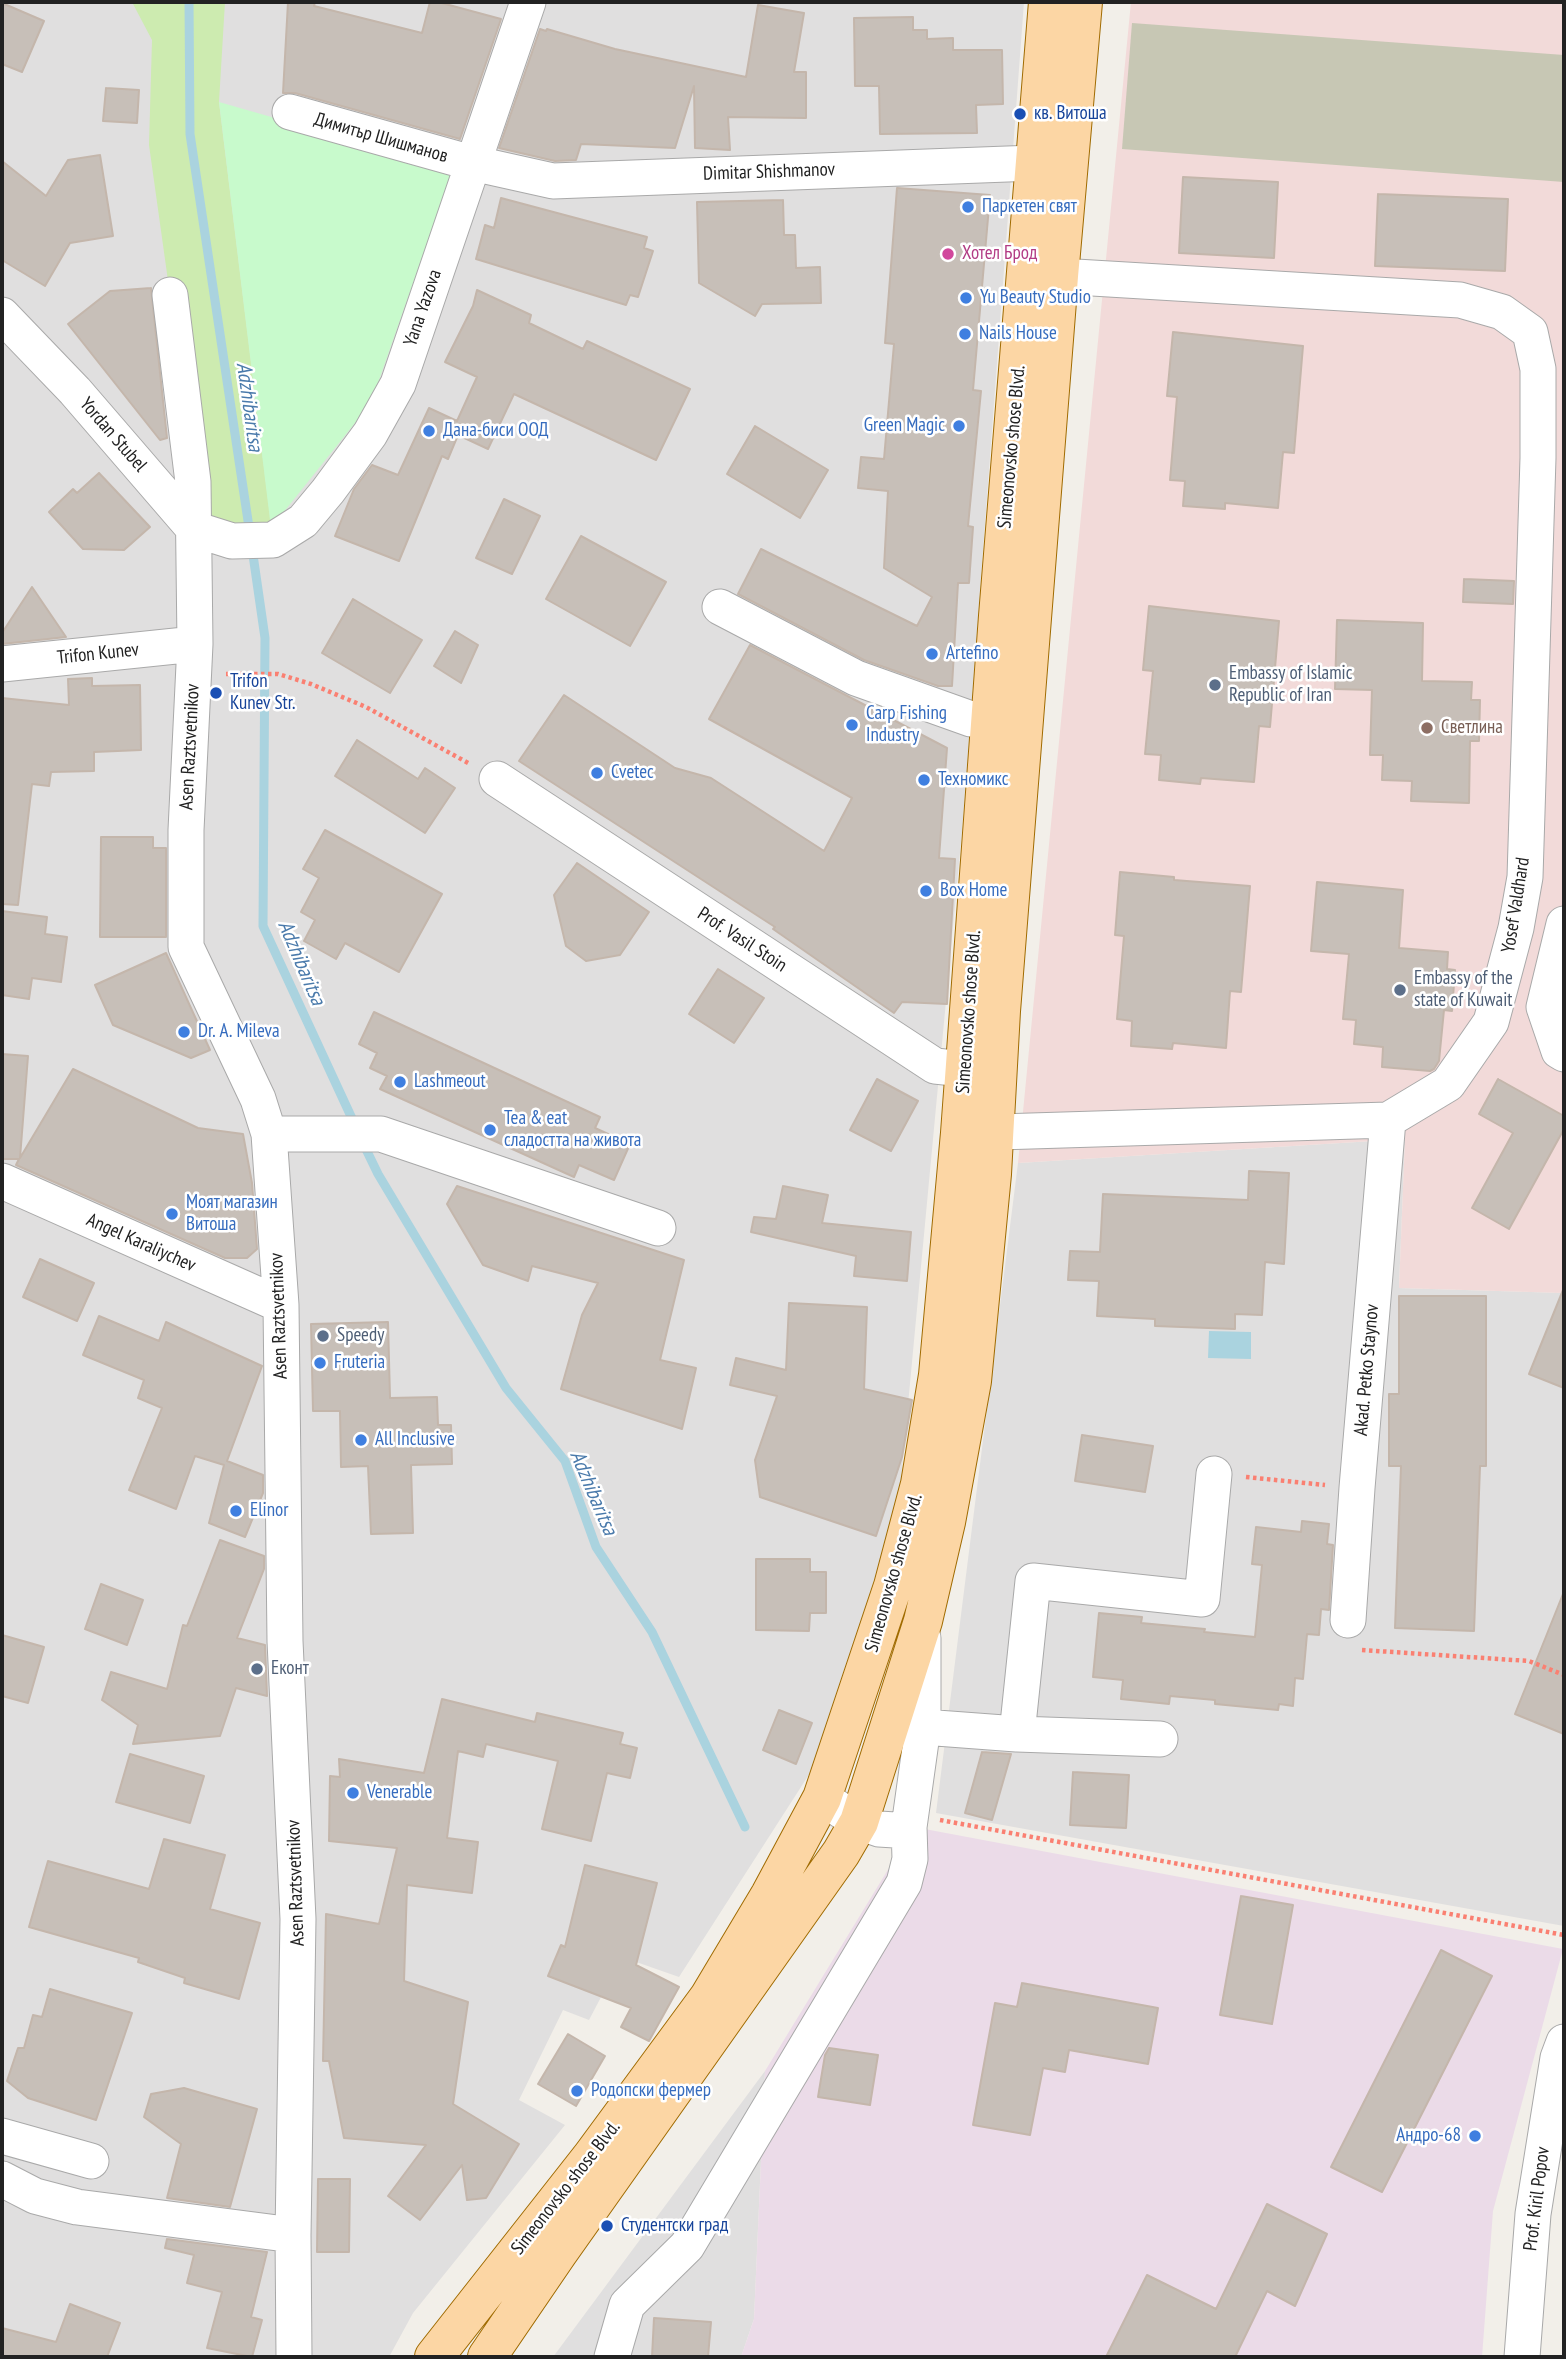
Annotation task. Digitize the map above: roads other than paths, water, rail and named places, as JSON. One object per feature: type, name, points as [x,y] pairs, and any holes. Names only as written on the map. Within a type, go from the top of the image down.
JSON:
[{"type":"main road","name":"Simeonovsko shose Blvd.","points":[[487,2357],[833,1864],[859,1822],[923,1621],[946,1522],[972,1381],[977,1133],[981,1072],[1059,276],[1052,162],[1048,2]]},
{"type":"main road","name":"Simeonovsko shose Blvd.","points":[[981,1072],[991,722],[1052,162],[1083,2]]},
{"type":"main road","name":"Simeonovsko shose Blvd.","points":[[434,2357],[592,2156],[709,1997],[770,1895],[822,1798],[892,1587],[920,1484],[977,1133]]},
{"type":"street","name":"Yana Yazova","points":[[194,529],[232,541],[273,540],[303,521],[370,434],[398,384],[528,2]]},
{"type":"street","name":"Димитър Шишманов","points":[[290,113],[472,163]]},
{"type":"street","name":"Dimitar Shishmanov","points":[[472,163],[553,181],[1052,162]]},
{"type":"street","name":"Yosef Valdhard","points":[[977,1133],[1388,1120],[1448,1084],[1491,1021],[1516,928],[1525,877],[1538,458],[1538,369],[1530,332],[1502,312],[1460,300],[1059,276]]},
{"type":"street","name":"Asen Raztsvetnikov","points":[[170,295],[193,482],[195,644],[186,830],[186,947],[258,1099],[269,1134],[281,1305],[285,1641],[298,1919],[293,2235],[294,2357]]},
{"type":"street","name":"Yordan Stubel","points":[[2,315],[75,391],[194,529]]},
{"type":"street","points":[[720,607],[856,678],[971,719],[991,722]]},
{"type":"street","name":"Trifon Kunev","points":[[2,664],[195,644]]},
{"type":"street","name":"Prof. Vasil Stoin","points":[[497,779],[934,1066],[981,1072]]},
{"type":"street","points":[[1564,924],[1544,1007],[1559,1051],[1564,1054]]},
{"type":"street","name":"Akad. Petko Staynov","points":[[1348,1620],[1388,1120]]},
{"type":"street","points":[[269,1134],[381,1134],[658,1228]]},
{"type":"street","name":"Angel Karaliychev","points":[[2,1181],[281,1305]]},
{"type":"street","points":[[1017,1734],[1033,1581],[1202,1599],[1214,1474]]},
{"type":"street","name":"Simeonovsko shose Blvd.","points":[[612,2357],[627,2305],[687,2246],[904,1883],[910,1859],[910,1821],[923,1727],[923,1621]]},
{"type":"street","points":[[923,1727],[1017,1734],[1160,1739]]},
{"type":"street","points":[[822,1798],[859,1822],[887,1830],[910,1821]]},
{"type":"street","name":"Prof. Kiril Popov","points":[[1522,2357],[1533,2214],[1558,2058],[1564,2042]]},
{"type":"street","points":[[2,2138],[92,2161]]},
{"type":"street","points":[[2,2179],[35,2196],[77,2207],[293,2235]]},
{"type":"water","points":[[1209,1331],[1251,1332],[1251,1359],[1208,1358]]},
{"type":"waterway","name":"Adzhibaritsa","points":[[189,2],[190,134],[250,534]]},
{"type":"waterway","name":"Adzhibaritsa","points":[[252,548],[265,638],[263,926],[355,1125]]},
{"type":"waterway","name":"Adzhibaritsa","points":[[362,1141],[378,1174],[506,1388],[565,1461],[596,1547],[652,1632],[745,1827]]},
{"type":"place","name":"кв. Витоша","points":[[1020,114]]},
{"type":"place","name":"Паркетен свят","points":[[968,207]]},
{"type":"place","name":"Хотел Брод","points":[[948,254]]},
{"type":"place","name":"Yu Beauty Studio","points":[[966,298]]},
{"type":"place","name":"Nails House","points":[[965,334]]},
{"type":"place","name":"Green Magic","points":[[959,426]]},
{"type":"place","name":"Дана-биси ООД","points":[[429,431]]},
{"type":"place","name":"Artefino","points":[[932,654]]},
{"type":"place","name":"Embassy of Islamic Republic of Iran","points":[[1215,685]]},
{"type":"place","name":"Trifon Kunev Str.","points":[[216,693]]},
{"type":"place","name":"Carp Fishing Industry","points":[[852,725]]},
{"type":"place","name":"Светлина","points":[[1427,728]]},
{"type":"place","name":"Cvetec","points":[[597,773]]},
{"type":"place","name":"Техномикс","points":[[924,780]]},
{"type":"place","name":"Box Home","points":[[926,891]]},
{"type":"place","name":"Embassy of the state of Kuwait","points":[[1400,990]]},
{"type":"place","name":"Dr. A. Mileva","points":[[184,1032]]},
{"type":"place","name":"Lashmeout","points":[[400,1082]]},
{"type":"place","name":"Tea & eat сладостта на живота","points":[[490,1130]]},
{"type":"place","name":"Моят магазин Витоша","points":[[172,1214]]},
{"type":"place","name":"Speedy","points":[[323,1336]]},
{"type":"place","name":"Fruteria","points":[[320,1363]]},
{"type":"place","name":"All Inclusive","points":[[361,1440]]},
{"type":"place","name":"Elinor","points":[[236,1511]]},
{"type":"place","name":"Еконт","points":[[257,1669]]},
{"type":"place","name":"Venerable","points":[[353,1793]]},
{"type":"place","name":"Родопски фермер","points":[[577,2091]]},
{"type":"place","name":"Андро-68","points":[[1475,2136]]},
{"type":"place","name":"Студентски град","points":[[607,2226]]}]
